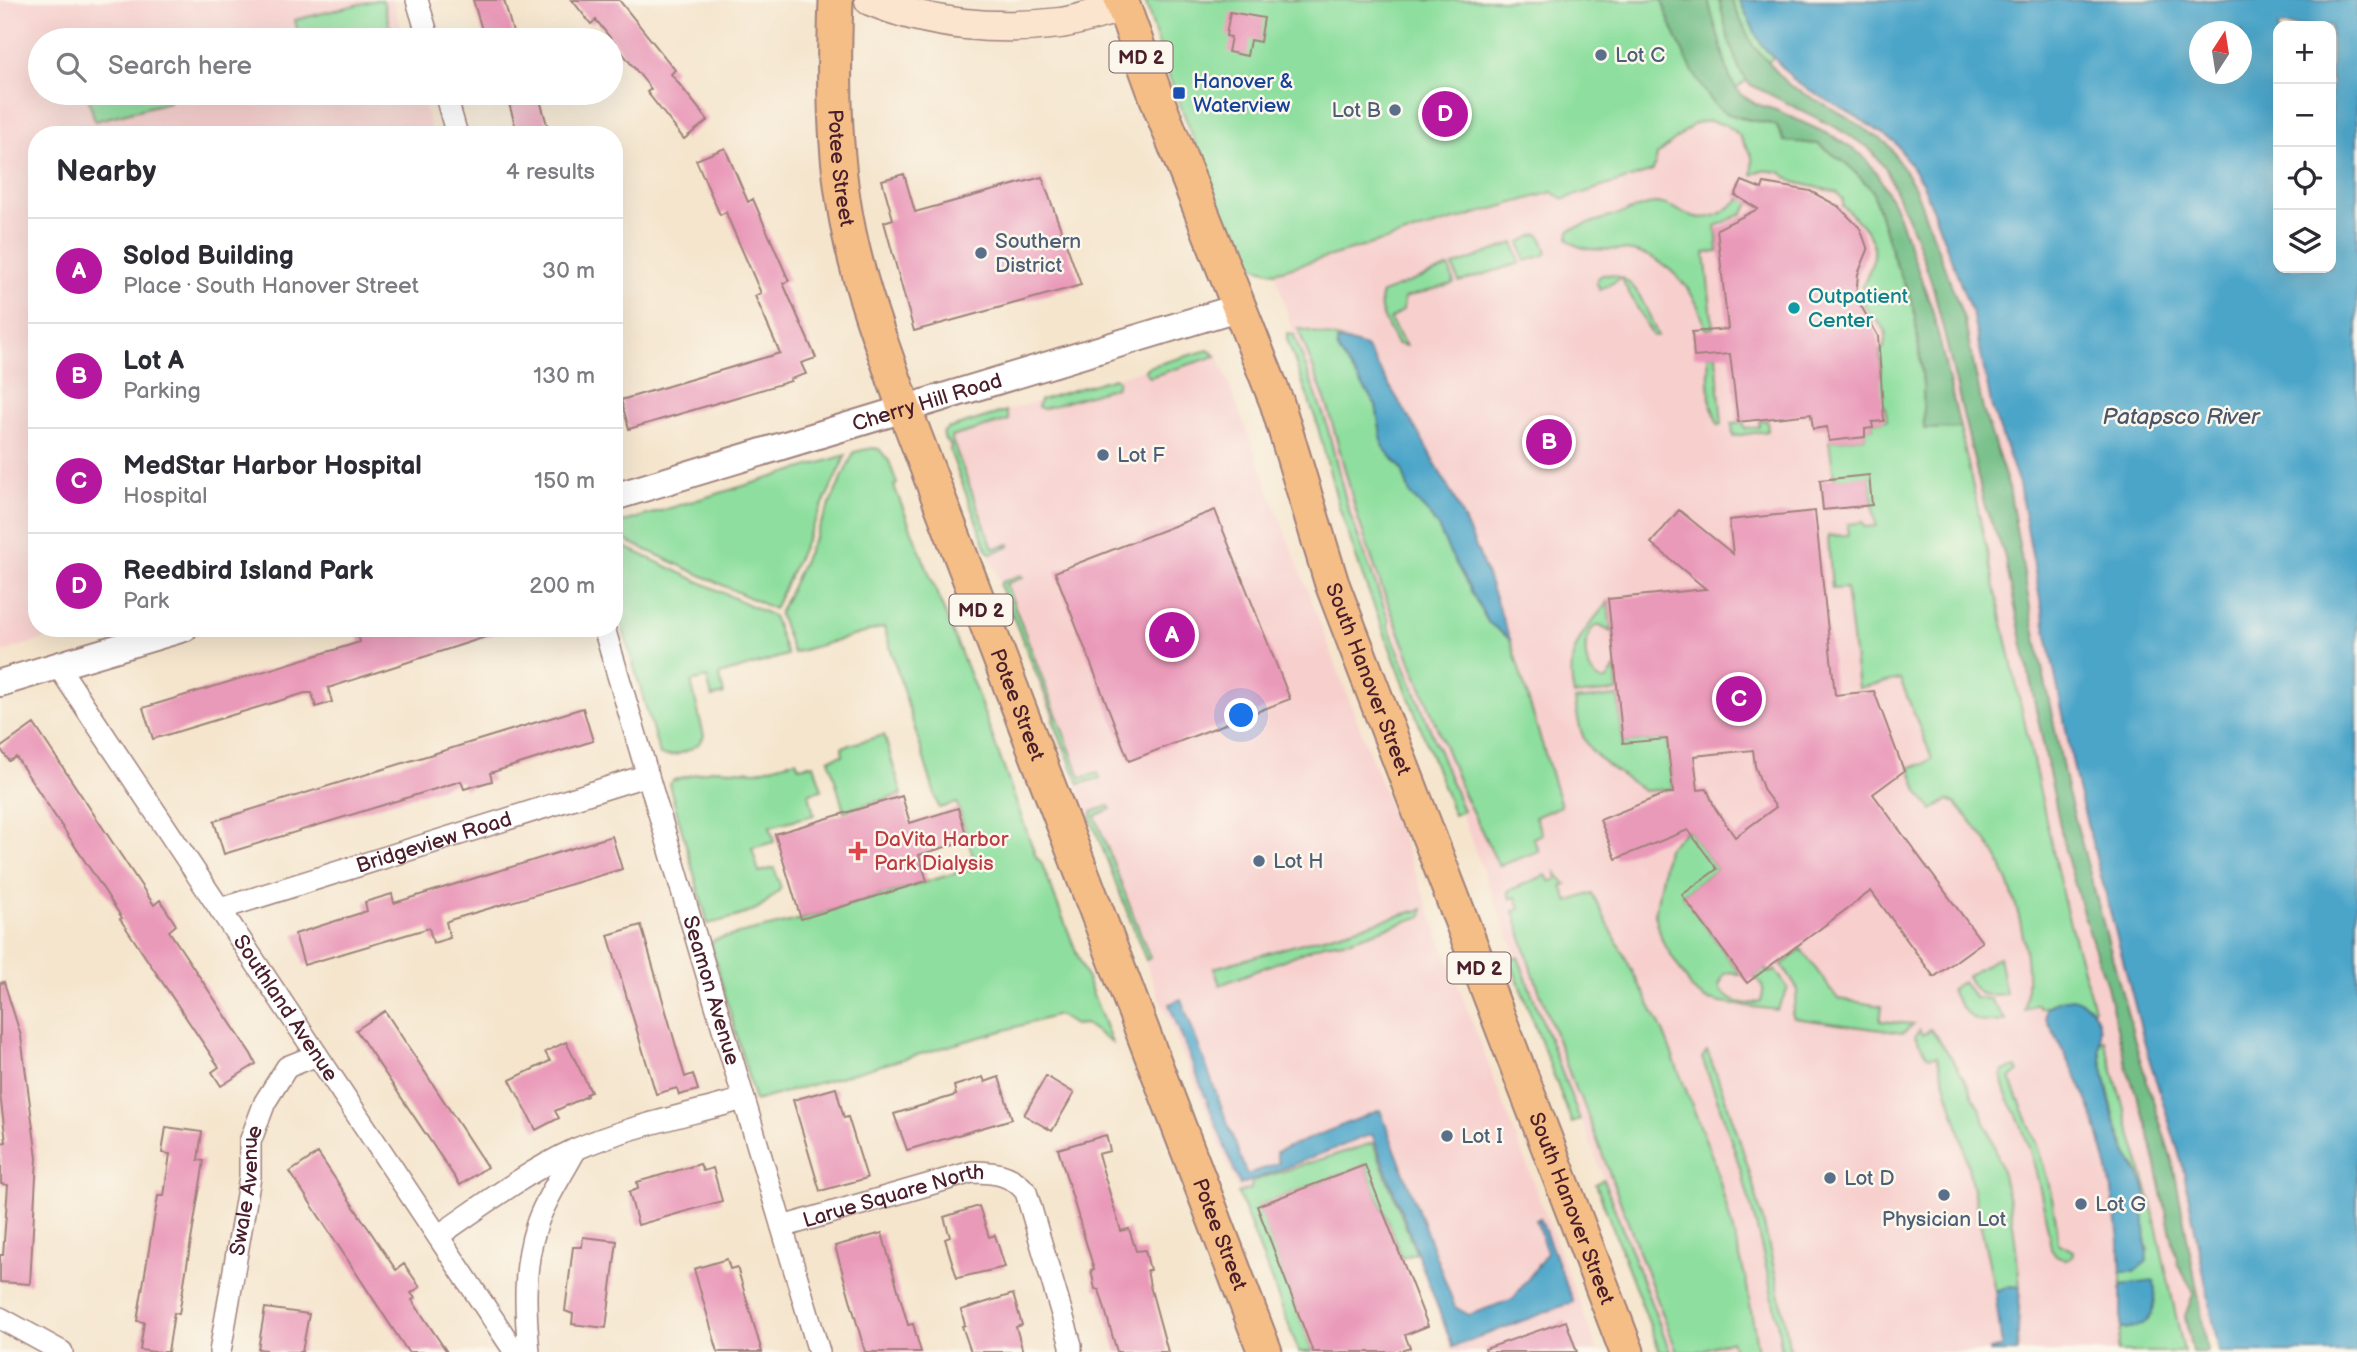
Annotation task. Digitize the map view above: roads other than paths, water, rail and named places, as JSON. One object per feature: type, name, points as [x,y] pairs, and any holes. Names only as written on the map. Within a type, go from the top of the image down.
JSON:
[{"type":"main road","name":"Potee Street","points":[[836,0],[834,108],[841,177],[852,246],[870,307],[905,410],[1265,1352]]},
{"type":"main road","points":[[870,0],[895,11],[950,22],[1005,27],[1061,23],[1122,3]]},
{"type":"main road","name":"South Hanover Street","points":[[1122,3],[1294,453],[1332,584],[1628,1352]]},
{"type":"street","points":[[417,0],[425,28]]},
{"type":"street","points":[[448,105],[454,126]]},
{"type":"street","name":"Cherry Hill Road","points":[[623,494],[1240,307]]},
{"type":"street","points":[[0,683],[154,637]]},
{"type":"street","name":"Seamon Avenue","points":[[607,637],[820,1352]]},
{"type":"street","name":"Southland Avenue","points":[[58,666],[515,1352]]},
{"type":"street","name":"Bridgeview Road","points":[[220,909],[648,775]]},
{"type":"street","name":"Swale Avenue","points":[[219,1352],[250,1177],[250,1142],[265,1102],[287,1067],[317,1055]]},
{"type":"street","points":[[438,1236],[541,1167],[576,1149],[619,1134],[744,1099]]},
{"type":"street","points":[[529,1352],[525,1305],[527,1269],[536,1226],[576,1149]]},
{"type":"street","name":"Larue Square North","points":[[782,1227],[972,1172],[1003,1175],[1017,1181],[1026,1192],[1071,1352]]},
{"type":"street","points":[[0,1318],[62,1352]]},
{"type":"water","name":"Patapsco River","points":[[1739,0],[2357,0],[2357,1352],[2219,1352],[2182,1163],[2148,1055],[2078,789],[2019,484],[1992,408],[1973,317],[1923,184],[1895,142],[1797,83],[1761,44]]},
{"type":"water","points":[[1337,341],[1366,347],[1423,441],[1456,502],[1479,554],[1510,639],[1488,622],[1439,529],[1410,494],[1402,469],[1383,447],[1376,405],[1338,350]]},
{"type":"water","points":[[2072,998],[2081,1001],[2093,1011],[2099,1024],[2099,1049],[2113,1117],[2122,1143],[2146,1192],[2144,1206],[2147,1261],[2134,1272],[2121,1272],[2114,1202],[2104,1153],[2090,1107],[2046,1018],[2046,1008],[2060,1000]]},
{"type":"water","points":[[1181,999],[1247,1175],[1279,1163],[1276,1152],[1380,1110],[1455,1307],[1469,1315],[1513,1299],[1547,1253],[1536,1220],[1540,1218],[1573,1302],[1453,1347],[1372,1134],[1240,1185],[1169,1004]]},
{"type":"water","points":[[2154,1281],[2154,1308],[2147,1321],[2132,1328],[2121,1329],[2121,1285]]},
{"type":"water","points":[[2010,1286],[2020,1287],[2017,1352],[1990,1352],[2002,1347],[1995,1291]]},
{"type":"place","name":"Lot C","points":[[1601,55]]},
{"type":"place","name":"Hanover & Waterview","points":[[1179,93]]},
{"type":"place","name":"Lot B","points":[[1395,110]]},
{"type":"place","name":"Reedbird Island Park","points":[[1445,114]]},
{"type":"place","name":"Southern District","points":[[981,253]]},
{"type":"place","name":"Outpatient Center","points":[[1794,308]]},
{"type":"place","name":"Lot A","points":[[1549,442]]},
{"type":"place","name":"Lot F","points":[[1103,455]]},
{"type":"place","name":"Solod Building","points":[[1172,635]]},
{"type":"place","name":"MedStar Harbor Hospital","points":[[1739,699]]},
{"type":"place","name":"DaVita Harbor Park Dialysis","points":[[858,851]]},
{"type":"place","name":"Lot H","points":[[1259,861]]},
{"type":"place","name":"Lot I","points":[[1447,1136]]},
{"type":"place","name":"Lot D","points":[[1830,1178]]},
{"type":"place","name":"Physician Lot","points":[[1944,1195]]},
{"type":"place","name":"Lot G","points":[[2081,1204]]}]
